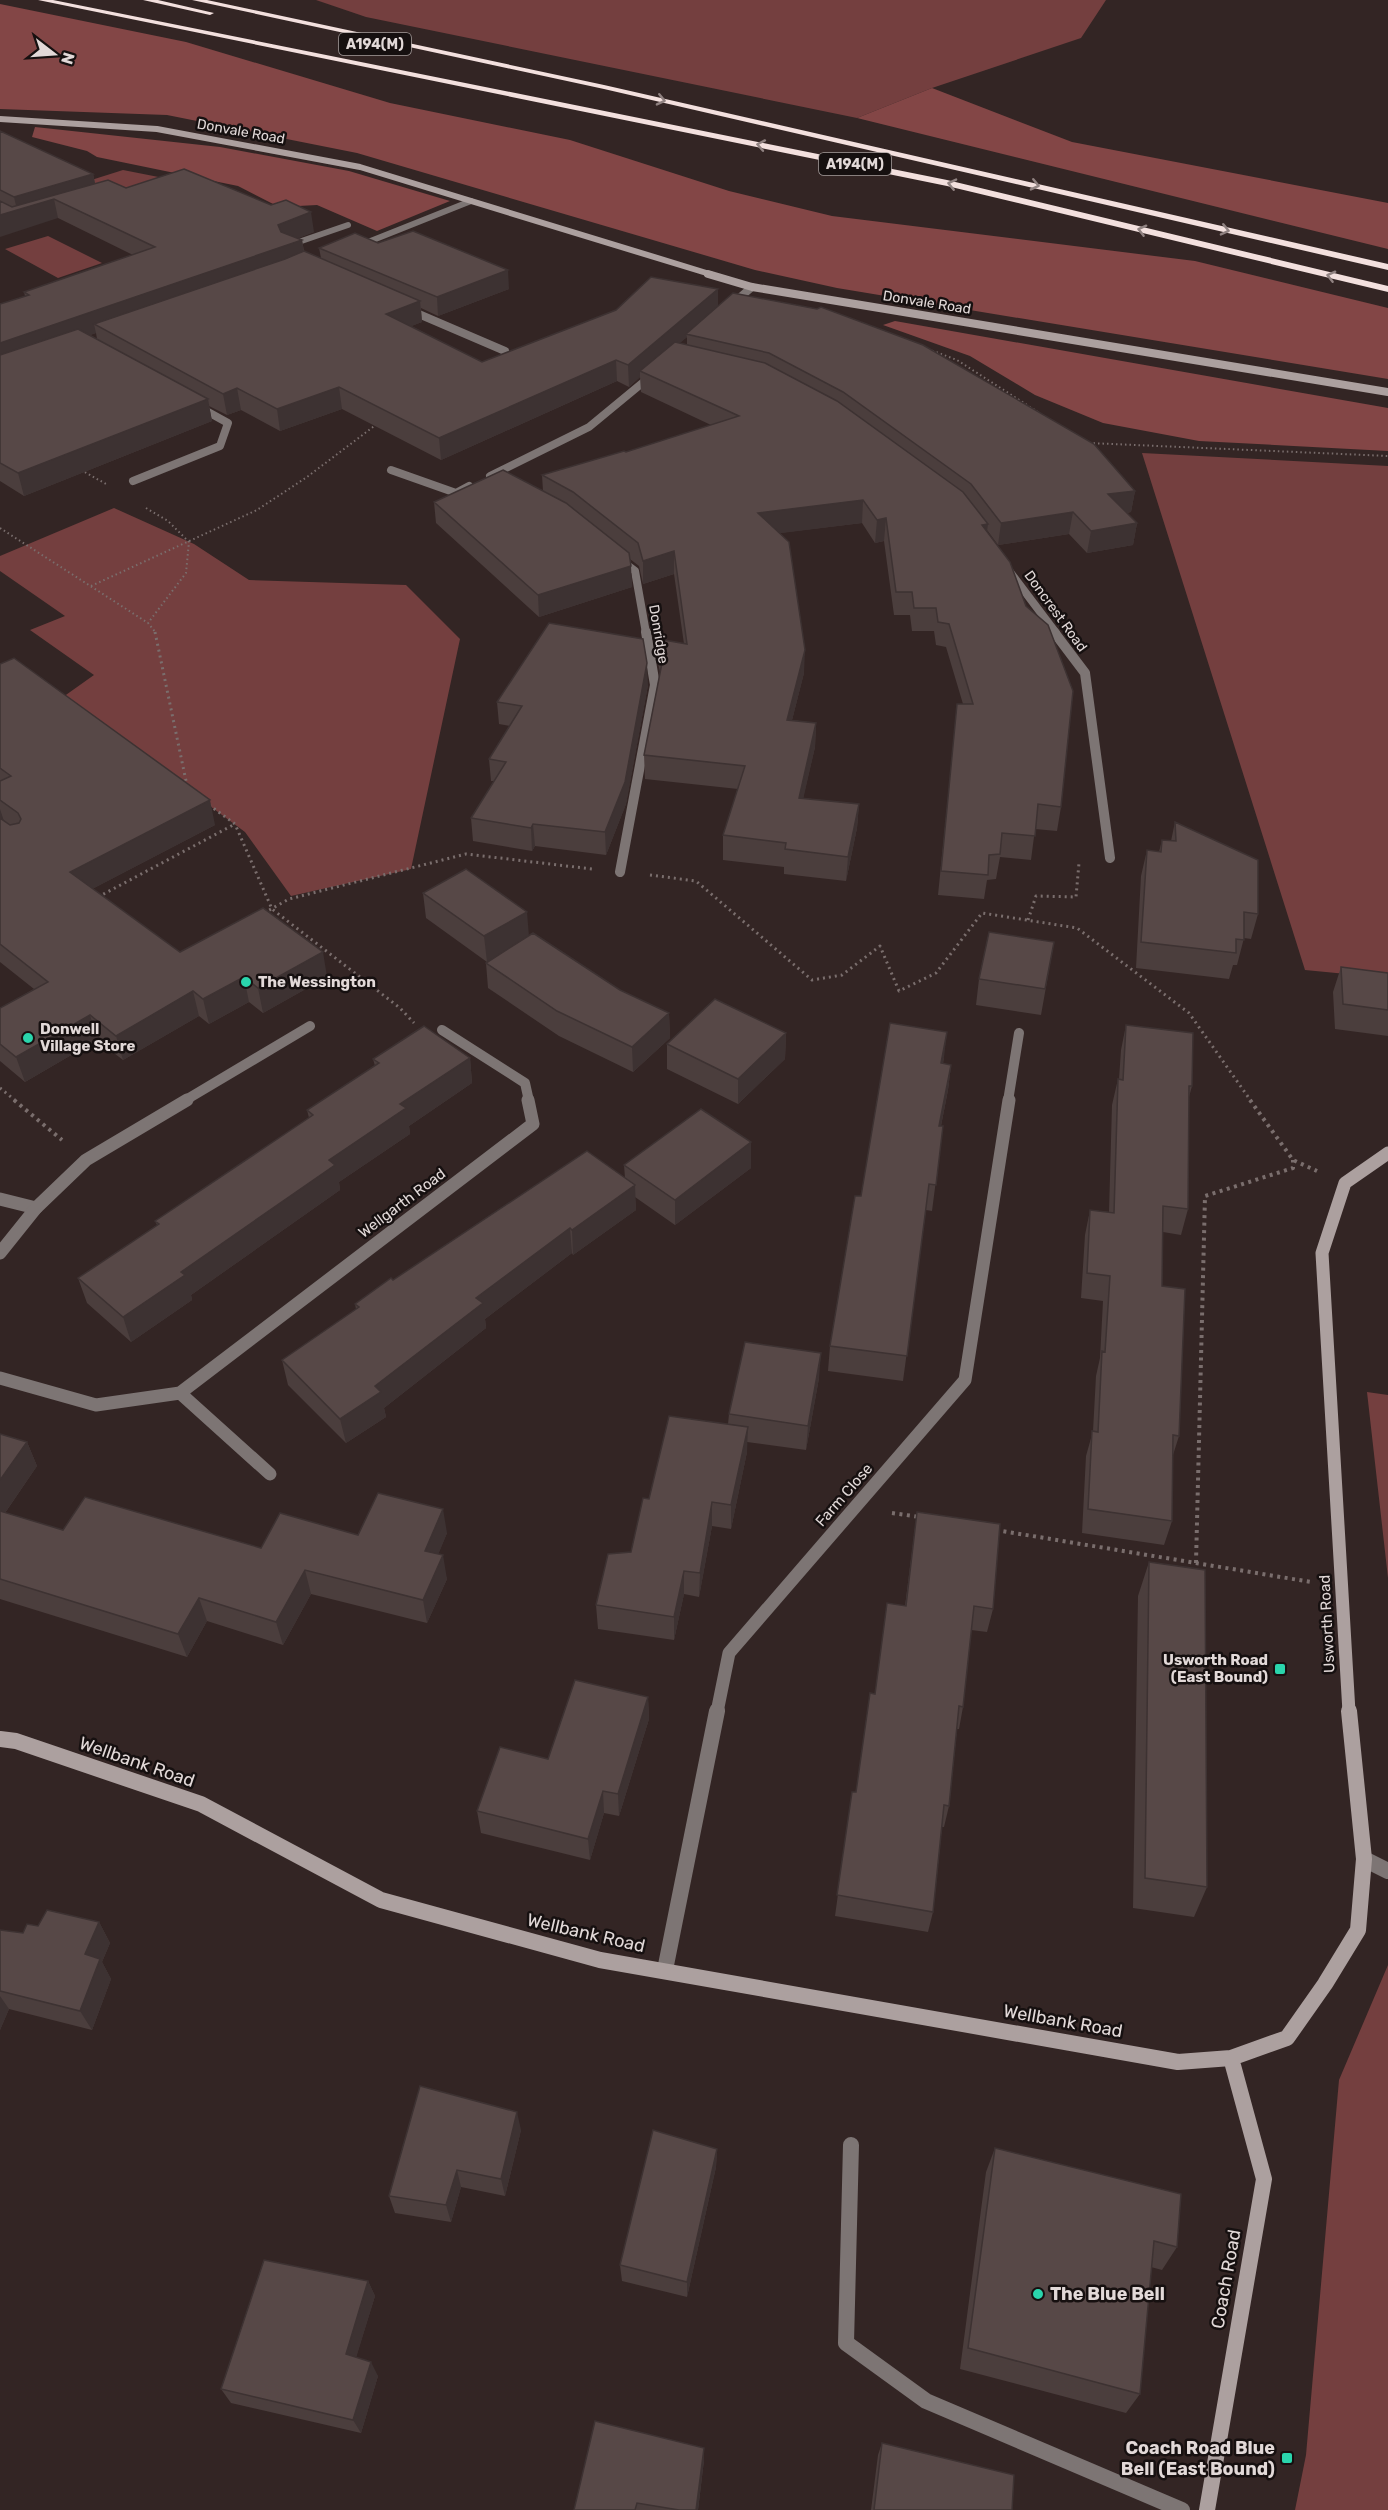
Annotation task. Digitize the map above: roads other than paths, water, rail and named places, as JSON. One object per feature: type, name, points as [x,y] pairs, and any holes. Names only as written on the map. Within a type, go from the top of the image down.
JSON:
[{"type":"highway","name":"A194(M)","points":[[42,0],[947,183],[1388,290]]},
{"type":"highway","name":"A194(M)","points":[[80,0],[319,55]]},
{"type":"highway","name":"A194(M)","points":[[147,0],[604,87]]},
{"type":"highway","name":"A194(M)","points":[[196,0],[604,87],[1388,267]]},
{"type":"street","name":"Donvale Road","points":[[0,119],[157,129],[360,167],[752,286],[1388,392]]},
{"type":"street","points":[[353,248],[471,201]]},
{"type":"street","points":[[295,250],[286,247],[348,225]]},
{"type":"street","points":[[723,313],[752,286]]},
{"type":"street","points":[[395,304],[505,351]]},
{"type":"street","points":[[501,481],[487,477],[590,428],[657,371]]},
{"type":"street","points":[[133,481],[220,446],[228,423],[187,400]]},
{"type":"street","points":[[391,470],[456,492],[474,484]]},
{"type":"street","name":"Donridge","points":[[607,549],[635,572],[655,686],[620,872]]},
{"type":"street","name":"Doncrest Road","points":[[1000,558],[1085,673],[1110,858]]},
{"type":"street","points":[[0,1253],[36,1208],[86,1160],[310,1026]]},
{"type":"street","name":"Wellgarth Road","points":[[0,1378],[96,1405],[180,1394],[533,1124],[525,1083],[442,1030]]},
{"type":"street","name":"Farm Close","points":[[665,1970],[729,1653],[965,1380],[1019,1033]]},
{"type":"street","name":"Usworth Road","points":[[1231,2058],[1287,2038],[1325,1984],[1358,1930],[1364,1859],[1347,1693],[1322,1252],[1346,1183],[1388,1153]]},
{"type":"street","points":[[0,1199],[36,1208]]},
{"type":"street","points":[[180,1394],[270,1474]]},
{"type":"street","name":"Wellbank Road","points":[[0,1739],[16,1741],[201,1804],[381,1900],[600,1960],[1178,2062],[1231,2058]]},
{"type":"street","points":[[1364,1859],[1388,1871]]},
{"type":"street","name":"Coach Road","points":[[1208,2510],[1264,2179],[1231,2058]]},
{"type":"street","points":[[851,2145],[846,2343],[926,2401],[1182,2510]]},
{"type":"place","name":"The Wessington","points":[[246,982]]},
{"type":"place","name":"Donwell Village Store","points":[[28,1038]]},
{"type":"place","name":"Usworth Road (East Bound)","points":[[1280,1669]]},
{"type":"place","name":"The Blue Bell","points":[[1038,2294]]},
{"type":"place","name":"Coach Road Blue Bell (East Bound)","points":[[1287,2458]]}]
